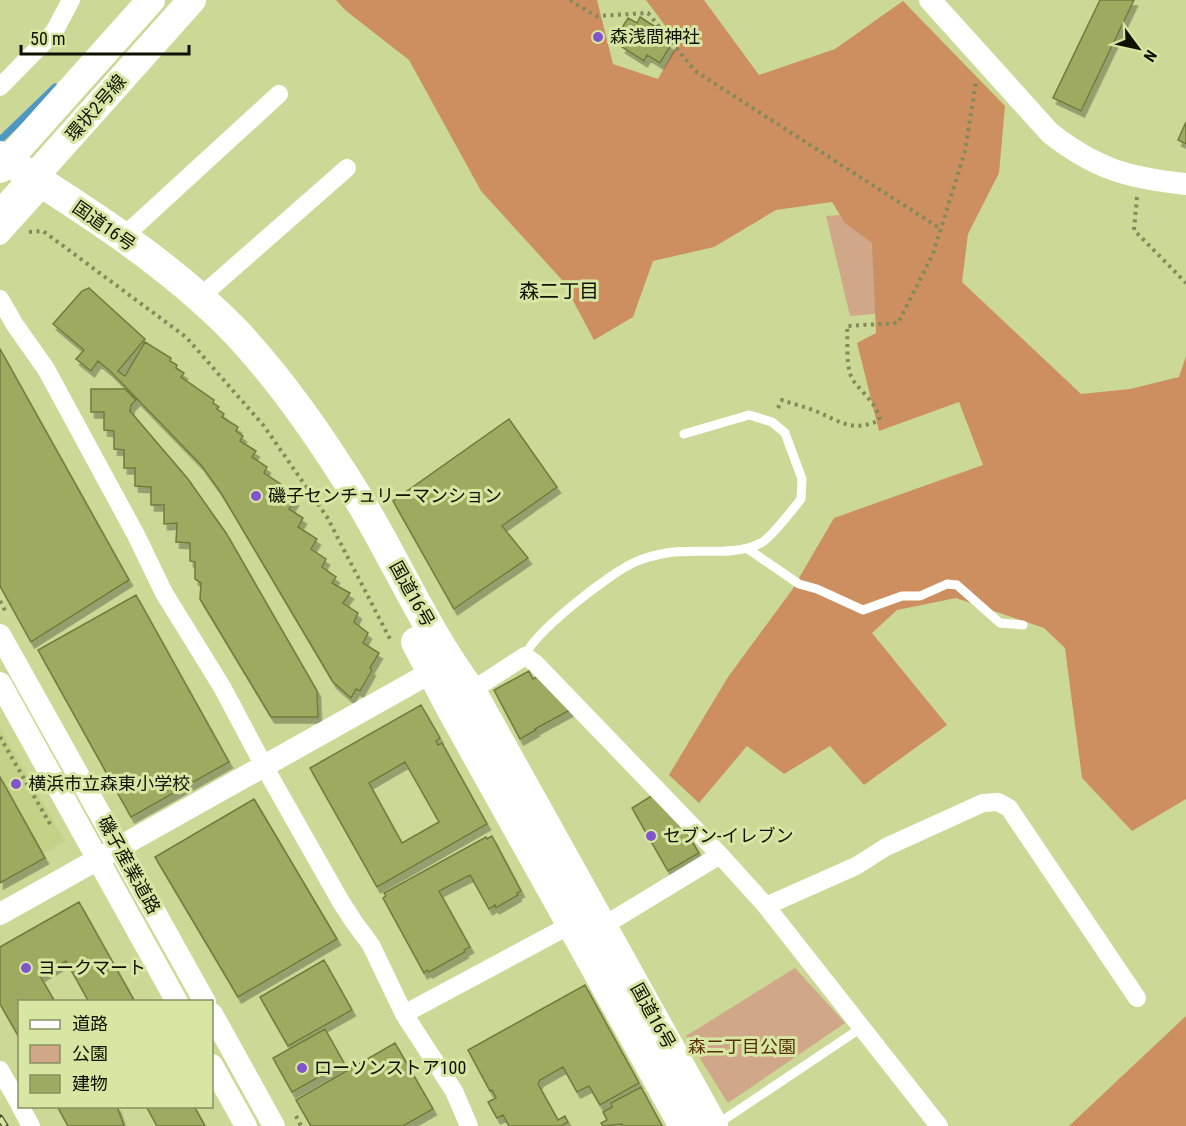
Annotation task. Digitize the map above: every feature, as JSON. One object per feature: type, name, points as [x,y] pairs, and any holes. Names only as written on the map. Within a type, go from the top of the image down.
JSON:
[{"type":"highway","name":"国道16号","points":[[0,156],[111,253],[158,289],[221,346],[285,424],[441,666],[471,691],[714,1126]]},
{"type":"highway","name":"国道16号","points":[[0,179],[40,192],[123,237],[199,298],[236,333],[275,377],[301,412],[357,496],[441,666],[453,712],[684,1126]]},
{"type":"main road","name":"環状2号線","points":[[0,169],[151,0]]},
{"type":"main road","name":"環状2号線","points":[[3,225],[192,0]]},
{"type":"street","points":[[0,87],[54,32],[71,0]]},
{"type":"street","points":[[930,0],[1050,133],[1063,143],[1083,157],[1102,166],[1139,178],[1186,184]]},
{"type":"street","points":[[123,237],[279,94]]},
{"type":"street","points":[[199,298],[347,168]]},
{"type":"street","points":[[3,225],[40,192]]},
{"type":"street","points":[[0,299],[46,369],[136,535],[164,593],[222,687],[341,902],[371,945],[404,1014],[454,1091],[462,1124]]},
{"type":"street","name":"磯子産業道路","points":[[0,634],[204,1000]]},
{"type":"street","points":[[471,691],[525,656],[535,663],[766,906],[939,1126]]},
{"type":"street","points":[[0,914],[441,666]]},
{"type":"street","name":"磯子産業道路","points":[[0,683],[176,1000]]},
{"type":"street","points":[[766,906],[856,866],[886,847],[983,803],[998,802],[1009,808],[1137,998]]},
{"type":"street","points":[[603,926],[720,855]]},
{"type":"street","points":[[404,1014],[572,924]]},
{"type":"street","points":[[213,1016],[274,1126]]},
{"type":"street","points":[[213,1067],[246,1126]]},
{"type":"street","points":[[0,1070],[18,1102]]},
{"type":"street","points":[[21,1108],[31,1126]]},
{"type":"lane","points":[[525,656],[529,646],[573,606],[612,575],[636,561],[666,553],[747,549],[764,542],[801,499],[802,479],[785,433],[772,422],[749,415],[684,434]]},
{"type":"lane","points":[[747,549],[799,584],[817,589],[863,610],[902,596],[920,596],[947,584],[957,585],[1000,623],[1023,625]]},
{"type":"lane","points":[[714,1126],[861,1028]]},
{"type":"path","points":[[570,0],[596,16],[648,13],[695,71],[941,229]]},
{"type":"path","points":[[772,422],[782,400],[816,411],[840,423],[865,427],[880,420],[879,413],[869,398],[850,375],[847,326],[898,323],[933,254],[966,151],[979,53]]},
{"type":"path","points":[[1139,178],[1134,230],[1186,283]]},
{"type":"path","points":[[3,225],[22,232],[43,231],[186,337],[264,426],[327,517],[394,648]]},
{"type":"path","points":[[0,737],[55,832]]},
{"type":"shaded area","points":[[336,0],[597,0],[613,64],[658,79],[678,43],[646,0],[704,0],[759,75],[835,49],[903,1],[1005,106],[999,173],[968,234],[962,282],[1081,394],[1130,389],[1179,377],[1186,356],[1186,799],[1132,831],[1082,778],[1065,648],[1044,628],[956,598],[897,610],[872,633],[947,725],[864,785],[830,746],[784,774],[747,746],[699,803],[669,775],[728,677],[792,590],[834,518],[983,465],[959,402],[879,431],[857,343],[876,333],[872,243],[845,223],[832,202],[776,210],[714,247],[653,261],[633,317],[594,340],[562,280],[481,191],[409,60],[345,10]]},
{"type":"shaded area","name":"横浜市立森東小学校","points":[[0,728],[65,841],[0,879]]},
{"type":"shaded area","points":[[1186,1016],[1186,1126],[1069,1126]]},
{"type":"green space","points":[[888,212],[895,312],[850,316],[826,216]]},
{"type":"green space","name":"森二丁目公園","points":[[795,968],[845,1023],[728,1103],[686,1036]]},
{"type":"building","points":[[1100,0],[1134,0],[1081,111],[1053,98]]},
{"type":"building","points":[[640,17],[662,31],[659,37],[671,45],[660,63],[647,55],[644,61],[622,47],[625,41],[617,36],[628,18],[637,23]]},
{"type":"building","points":[[1186,122],[1186,144],[1178,140]]},
{"type":"building","name":"磯子センチュリーマンション","points":[[89,288],[145,339],[118,371],[125,376],[145,342],[171,358],[170,361],[177,365],[176,368],[184,373],[181,377],[214,400],[213,403],[219,407],[217,409],[224,414],[222,417],[238,427],[236,431],[243,436],[240,441],[256,451],[252,457],[267,467],[264,473],[282,485],[279,490],[295,500],[289,509],[303,518],[298,527],[317,539],[311,549],[326,559],[322,567],[336,577],[332,583],[350,593],[343,603],[358,613],[354,622],[368,633],[363,643],[379,653],[360,691],[356,689],[351,698],[333,682],[221,493],[201,465],[110,371],[98,361],[91,371],[76,359],[84,350],[53,324],[82,291]]},
{"type":"building","points":[[0,349],[129,580],[31,642],[0,586]]},
{"type":"building","points":[[91,389],[125,389],[136,400],[131,405],[130,411],[188,479],[226,533],[317,691],[318,717],[271,717],[200,599],[201,583],[195,579],[195,562],[190,561],[190,543],[176,542],[177,523],[164,524],[164,505],[151,505],[151,487],[135,486],[135,468],[124,468],[124,450],[114,449],[114,431],[104,430],[104,412],[91,412]]},
{"type":"building","points":[[509,419],[557,487],[502,526],[528,558],[454,609],[393,501]]},
{"type":"building","points":[[136,595],[229,762],[131,817],[38,650]]},
{"type":"building","points":[[529,671],[533,679],[537,677],[570,710],[520,739],[494,690]]},
{"type":"building","points":[[421,705],[440,738],[436,741],[438,745],[442,743],[487,824],[377,887],[310,768]],"holes":[[[405,762],[439,822],[402,843],[369,783]]]},
{"type":"building","points":[[0,777],[45,858],[0,883]]},
{"type":"building","points":[[653,795],[682,824],[699,853],[668,871],[632,808]]},
{"type":"building","points":[[254,799],[337,939],[238,997],[155,857]]},
{"type":"building","points":[[492,836],[521,891],[496,908],[495,905],[489,909],[470,875],[439,891],[470,947],[464,950],[465,952],[424,973],[383,898],[386,896],[384,893],[486,837],[487,839]]},
{"type":"building","name":"ヨークマート","points":[[79,902],[134,1000],[88,1000],[66,961],[40,976],[54,1000],[18,1000],[18,1036],[0,1004],[0,947]]},
{"type":"building","points":[[324,960],[352,1010],[288,1046],[260,997]]},
{"type":"building","points":[[585,985],[639,1083],[600,1105],[589,1086],[577,1092],[563,1067],[540,1080],[538,1084],[558,1120],[565,1116],[568,1122],[561,1126],[509,1126],[503,1115],[497,1118],[488,1102],[496,1098],[468,1050]]},
{"type":"building","points":[[325,1029],[344,1063],[292,1092],[273,1058]]},
{"type":"building","points":[[395,1043],[433,1109],[403,1126],[311,1126],[296,1100]]},
{"type":"building","points":[[641,1087],[662,1126],[623,1126],[622,1124],[603,1126],[601,1123],[607,1120],[603,1112],[612,1107],[611,1103]]},
{"type":"building","points":[[58,1108],[118,1108],[124,1126],[68,1126]]},
{"type":"building","points":[[147,1108],[195,1108],[205,1126],[157,1126]]},
{"type":"waterway","points":[[0,140],[55,87]]},
{"type":"railway","points":[[0,1118],[5,1126]]},
{"type":"place","name":"森浅間神社","points":[[598,37]]},
{"type":"place","name":"磯子センチュリーマンション","points":[[256,496]]},
{"type":"place","name":"横浜市立森東小学校","points":[[16,784]]},
{"type":"place","name":"セブン-イレブン","points":[[651,836]]},
{"type":"place","name":"ヨークマート","points":[[26,968]]},
{"type":"place","name":"ローソンストア100","points":[[302,1068]]},
{"type":"district","name":"森二丁目","points":[[559,291]]}]
